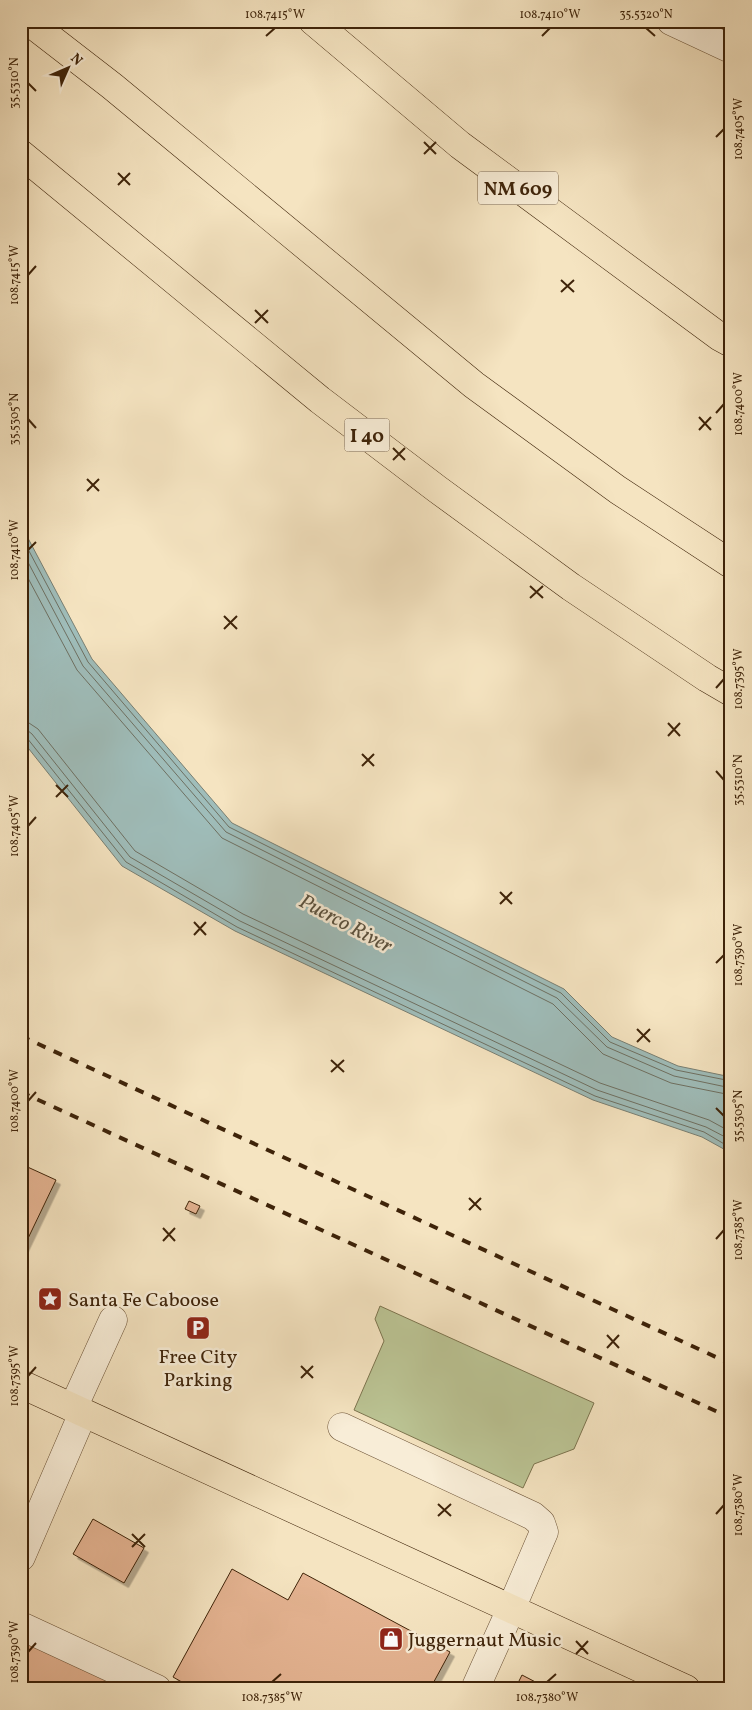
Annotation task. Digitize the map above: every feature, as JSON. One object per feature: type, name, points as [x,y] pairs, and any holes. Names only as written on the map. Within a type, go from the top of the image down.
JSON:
[{"type":"main road","points":[[28,21],[120,92],[474,385],[618,490],[731,564]]},
{"type":"main road","name":"NM 609","points":[[313,21],[460,145],[705,326],[731,343]]},
{"type":"main road","name":"I 40","points":[[21,154],[320,400],[437,489],[571,587],[731,692]]},
{"type":"main road","points":[[21,1384],[686,1689]]},
{"type":"street","points":[[671,21],[731,49]]},
{"type":"street","points":[[21,1556],[113,1320]]},
{"type":"street","points":[[342,1427],[533,1516],[541,1523],[544,1532],[512,1609],[475,1689]]},
{"type":"street","points":[[21,1626],[157,1689]]},
{"type":"green space","points":[[380,1306],[594,1403],[574,1449],[534,1464],[523,1488],[354,1410],[384,1341],[375,1319]]},
{"type":"water","name":"Puerco River","points":[[21,525],[92,659],[232,823],[564,989],[612,1037],[678,1066],[731,1077],[731,1153],[702,1137],[593,1100],[235,931],[122,866],[21,739]]},
{"type":"building","points":[[21,1164],[56,1180],[21,1253]]},
{"type":"building","points":[[189,1201],[200,1206],[196,1214],[185,1209]]},
{"type":"building","points":[[93,1519],[144,1548],[124,1583],[73,1554]]},
{"type":"building","points":[[232,1569],[288,1600],[303,1573],[450,1652],[430,1689],[194,1689],[173,1677]]},
{"type":"building","points":[[21,1636],[128,1689],[21,1689]]},
{"type":"building","points":[[522,1675],[549,1689],[515,1689]]},
{"type":"railway","points":[[21,1036],[731,1364]]},
{"type":"railway","points":[[21,1092],[731,1418]]},
{"type":"place","name":"Santa Fe Caboose","points":[[50,1299]]},
{"type":"place","name":"Free City Parking","points":[[198,1328]]},
{"type":"place","name":"Juggernaut Music","points":[[391,1639]]}]
